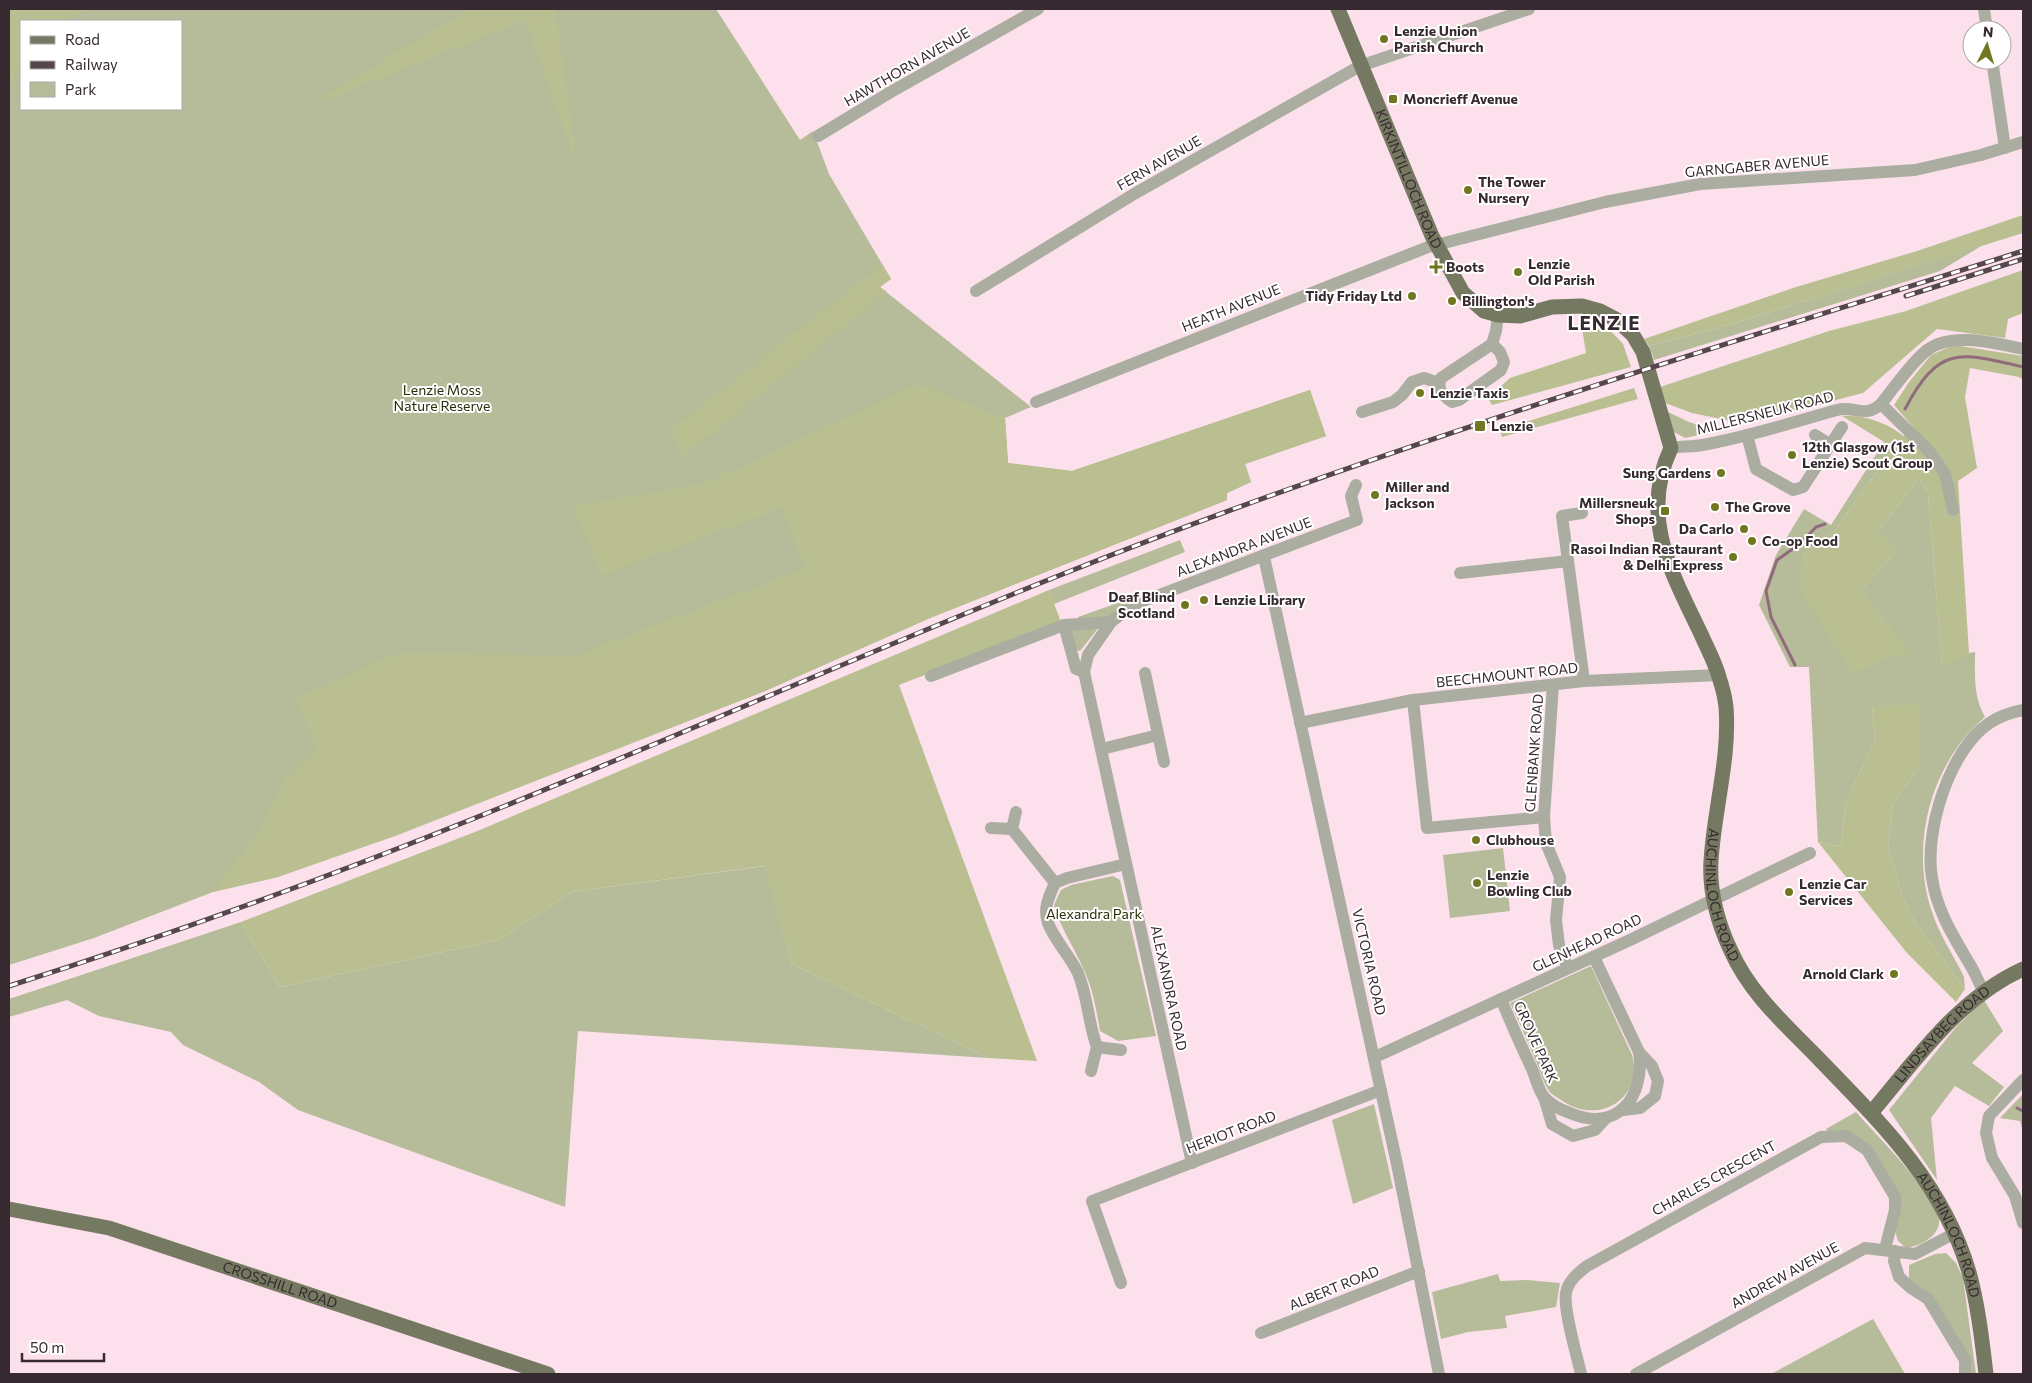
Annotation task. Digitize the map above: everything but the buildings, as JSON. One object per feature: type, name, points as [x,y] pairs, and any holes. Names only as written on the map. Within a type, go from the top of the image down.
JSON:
[{"type":"main road","name":"KIRKINTILLOCH ROAD","points":[[1338,9],[1360,66],[1437,244],[1463,293],[1484,311],[1498,315],[1520,316],[1552,307],[1582,306],[1600,311],[1617,320],[1633,335],[1642,352],[1671,448]]},
{"type":"main road","name":"AUCHINLOCH ROAD","points":[[1671,448],[1666,458],[1657,500],[1659,533],[1674,576],[1718,675],[1726,705],[1726,738],[1710,864],[1714,900],[1720,924],[1731,952],[1759,997],[1872,1112],[1927,1181],[1955,1234],[1974,1292],[1986,1374]]},
{"type":"main road","name":"LINDSAYBEG ROAD","points":[[1872,1112],[1937,1034],[1984,991],[2023,969]]},
{"type":"main road","name":"CROSSHILL ROAD","points":[[9,1209],[109,1228],[548,1374]]},
{"type":"street","name":"HAWTHORN AVENUE","points":[[818,136],[889,93],[1038,9]]},
{"type":"street","points":[[1360,66],[1529,9]]},
{"type":"street","name":"FERN AVENUE","points":[[976,290],[1134,194],[1360,66]]},
{"type":"street","points":[[1993,70],[2004,148]]},
{"type":"street","name":"GARNGABER AVENUE","points":[[1437,244],[1605,202],[1700,184],[1915,170],[2023,142]]},
{"type":"street","name":"HEATH AVENUE","points":[[1036,402],[1437,244]]},
{"type":"street","points":[[1492,344],[1500,352],[1504,362],[1501,370],[1459,400],[1452,402],[1446,398],[1440,390],[1439,382],[1441,378],[1492,344],[1498,315]]},
{"type":"street","points":[[1953,510],[1945,474],[1929,451],[1881,404],[1926,350],[1947,341],[1959,339],[2023,349]]},
{"type":"street","points":[[1362,412],[1393,402],[1402,395],[1412,382],[1424,378],[1439,382]]},
{"type":"street","name":"MILLERSNEUK ROAD","points":[[1671,448],[1701,445],[1747,435],[1841,409],[1865,412],[1874,410],[1881,404]]},
{"type":"street","points":[[1747,435],[1756,469],[1793,490],[1803,487],[1842,427]]},
{"type":"street","points":[[1815,435],[1831,445]]},
{"type":"street","name":"ALEXANDRA AVENUE","points":[[1084,672],[1088,655],[1096,642],[1111,622],[1133,604],[1357,520],[1351,496],[1356,485]]},
{"type":"street","points":[[1582,513],[1562,516],[1584,682]]},
{"type":"street","name":"VICTORIA ROAD","points":[[1264,556],[1375,1057],[1439,1374]]},
{"type":"street","points":[[1460,573],[1568,561]]},
{"type":"street","points":[[931,676],[1064,626],[1111,622]]},
{"type":"street","name":"ALEXANDRA ROAD","points":[[1064,626],[1076,669],[1084,672],[1192,1163]]},
{"type":"street","points":[[1145,673],[1164,762]]},
{"type":"street","name":"BEECHMOUNT ROAD","points":[[1300,723],[1413,700],[1584,682],[1718,675]]},
{"type":"street","name":"GLENBANK ROAD","points":[[1553,685],[1544,817],[1546,843],[1560,878],[1556,920],[1559,945],[1568,968]]},
{"type":"street","points":[[1413,700],[1427,828],[1544,817]]},
{"type":"street","points":[[1984,991],[1944,920],[1939,905],[1931,876],[1933,831],[1943,792],[1953,768],[1969,743],[1990,722],[2023,710]]},
{"type":"street","points":[[1102,749],[1158,735]]},
{"type":"street","points":[[1012,829],[1016,812]]},
{"type":"street","points":[[991,828],[1012,829],[1056,883]]},
{"type":"street","name":"GLENHEAD ROAD","points":[[1375,1057],[1594,957],[1810,852]]},
{"type":"street","points":[[1091,1071],[1097,1048],[1092,1033],[1087,999],[1077,972],[1048,923],[1046,902],[1056,883],[1067,878],[1126,864]]},
{"type":"street","name":"GROVE PARK","points":[[1594,957],[1639,1052],[1641,1066],[1638,1087],[1623,1110]]},
{"type":"street","name":"GROVE PARK","points":[[1501,999],[1544,1097],[1552,1124],[1573,1136],[1595,1130],[1606,1118],[1623,1110],[1640,1108],[1655,1096],[1658,1081],[1652,1066],[1639,1052]]},
{"type":"street","points":[[1097,1048],[1121,1050]]},
{"type":"street","points":[[2023,1080],[1989,1116],[1986,1133],[1992,1158],[2015,1196],[2023,1223]]},
{"type":"street","name":"HERIOT ROAD","points":[[1121,1283],[1092,1201],[1381,1090]]},
{"type":"street","name":"GROVE PARK","points":[[1544,1097],[1561,1110],[1582,1118],[1606,1118]]},
{"type":"street","name":"CHARLES CRESCENT","points":[[1581,1374],[1566,1307],[1566,1292],[1574,1276],[1587,1266],[1820,1137],[1846,1136],[1867,1150],[1895,1197],[1890,1250]]},
{"type":"street","name":"ANDREW AVENUE","points":[[1636,1374],[1866,1248],[1915,1254],[1955,1234]]},
{"type":"street","points":[[1890,1250],[1899,1276],[1911,1288],[1928,1299],[1965,1360],[1966,1374]]},
{"type":"street","name":"ALBERT ROAD","points":[[1261,1333],[1419,1270]]},
{"type":"green space","name":"Lenzie Moss Nature Reserve","points":[[9,9],[716,9],[800,140],[813,131],[829,174],[891,279],[880,287],[1031,407],[1005,418],[1008,463],[1072,471],[1310,390],[1326,436],[1245,464],[1251,482],[1227,493],[1227,500],[930,618],[765,691],[278,877],[213,892],[94,938],[9,965]]},
{"type":"green space","points":[[9,9],[87,9],[69,20],[20,20],[20,69],[9,86]]},
{"type":"green space","points":[[468,9],[555,9],[578,168],[525,20],[304,109]]},
{"type":"green space","points":[[2023,215],[2023,233],[1732,324],[1649,346],[1644,339],[1796,287],[1917,251]]},
{"type":"green space","points":[[1983,245],[1940,271],[1654,360],[1649,346],[1732,324]]},
{"type":"green space","points":[[882,264],[891,279],[880,287],[887,292],[683,457],[671,430]]},
{"type":"green space","points":[[2023,270],[2023,313],[2008,319],[2005,338],[1937,329],[1863,393],[1745,424],[1692,413],[1665,403],[1660,387],[1829,331],[1906,311]]},
{"type":"green space","points":[[1580,316],[1606,326],[1623,344],[1631,367],[1492,405],[1488,398],[1510,378],[1586,353]]},
{"type":"green space","points":[[1954,345],[2023,356],[2023,380],[2019,377],[1970,368],[1965,397],[1977,468],[1958,481],[1969,653],[1942,666],[1928,493],[1919,478],[1877,533],[1898,549],[1861,591],[1910,651],[1851,673],[1799,587],[1803,554],[1835,530],[1894,448],[1842,416],[1858,416],[1875,420],[1903,436],[1913,427],[1894,405],[1909,382],[1931,355]]},
{"type":"green space","points":[[918,384],[1005,418],[1008,463],[1072,471],[1310,390],[1326,436],[1245,464],[1251,482],[1227,493],[1227,500],[930,618],[765,691],[398,835],[278,877],[213,892],[258,831],[285,778],[317,750],[296,698],[401,652],[574,656],[805,568],[782,508],[602,575],[572,506],[705,483]]},
{"type":"green space","points":[[1634,388],[1638,399],[1502,437],[1500,430]]},
{"type":"green space","points":[[1668,412],[1689,422],[1718,431],[1685,438],[1674,432]]},
{"type":"green space","points":[[1884,442],[1894,448],[1835,530],[1803,554],[1909,651],[1861,591],[1897,550],[1877,533],[1919,478],[1928,493],[1942,665],[1975,652],[1975,677],[1978,701],[1985,717],[1966,736],[1951,757],[1938,781],[1924,833],[1925,886],[1935,920],[1964,977],[1965,989],[1914,921],[1903,898],[1888,846],[1893,803],[1919,768],[1872,706],[1875,740],[1845,804],[1841,847],[1818,842],[1809,667],[1790,667],[1759,605],[1776,555],[1804,509],[1831,525]]},
{"type":"green space","points":[[1180,540],[1185,552],[1054,604],[1049,590]]},
{"type":"green space","points":[[1049,590],[1061,622],[899,685],[1037,1061],[988,1058],[792,964],[764,866],[572,892],[499,940],[280,987],[241,922],[475,832]]},
{"type":"green space","points":[[1126,600],[1127,602],[1109,618],[1080,621],[1078,617]]},
{"type":"green space","points":[[1100,626],[1080,651],[1075,650],[1071,627]]},
{"type":"green space","points":[[1922,704],[1919,768],[1893,803],[1888,846],[1903,898],[1914,921],[1965,989],[1956,1002],[1907,953],[1818,842],[1841,847],[1845,804],[1875,740],[1872,706]]},
{"type":"green space","name":"Lenzie Bowling Club","points":[[1503,848],[1510,911],[1450,918],[1443,855]]},
{"type":"green space","points":[[765,866],[792,964],[988,1058],[578,1031],[565,1207],[298,1110],[259,1082],[183,1045],[171,1032],[99,1016],[67,1000],[9,1017],[9,999],[241,922],[280,987],[499,940],[572,892]]},
{"type":"green space","name":"Alexandra Park","points":[[1113,876],[1120,880],[1156,1036],[1118,1041],[1100,1031],[1089,983],[1054,905],[1061,890],[1071,885]]},
{"type":"green space","points":[[1591,966],[1632,1055],[1634,1071],[1631,1085],[1624,1096],[1614,1104],[1602,1109],[1589,1110],[1575,1107],[1549,1091],[1510,1003]]},
{"type":"green space","points":[[1984,1000],[2003,1031],[1972,1063],[2004,1087],[1989,1106],[1955,1086],[1931,1118],[1937,1180],[1889,1110],[1957,1026]]},
{"type":"green space","points":[[2023,1094],[2023,1131],[2020,1121],[2000,1118]]},
{"type":"green space","points":[[1374,1104],[1393,1188],[1353,1204],[1332,1120]]},
{"type":"green space","points":[[1856,1112],[1903,1164],[1937,1212],[1938,1227],[1935,1233],[1925,1242],[1906,1248],[1898,1241],[1895,1231],[1899,1211],[1869,1146],[1828,1132],[1826,1129]]},
{"type":"green space","points":[[1946,1253],[1956,1263],[1963,1278],[1976,1374],[1971,1374],[1909,1281],[1909,1265],[1935,1254]]},
{"type":"green space","points":[[1498,1274],[1500,1281],[1527,1280],[1560,1283],[1556,1307],[1505,1316],[1507,1328],[1468,1332],[1441,1339],[1432,1292]]},
{"type":"green space","points":[[1873,1319],[1905,1374],[1771,1374]]},
{"type":"waterway","points":[[1905,409],[1917,388],[1929,373],[1940,364],[1953,358],[1982,358],[2023,367]]},
{"type":"waterway","points":[[1795,665],[1771,617],[1766,591],[1777,560],[1801,543],[1816,527],[1825,524]]},
{"type":"waterway","points":[[2017,1108],[2023,1111]]},
{"type":"railway","points":[[9,986],[189,926],[308,883],[426,837],[558,784],[990,603],[1181,528],[1300,485],[1540,404],[2023,251]]},
{"type":"railway","points":[[1906,296],[2023,259]]},
{"type":"place","name":"Lenzie Union Parish Church","points":[[1384,39]]},
{"type":"place","name":"Moncrieff Avenue","points":[[1393,99]]},
{"type":"place","name":"The Tower Nursery","points":[[1468,190]]},
{"type":"place","name":"Boots","points":[[1436,267]]},
{"type":"place","name":"Lenzie Old Parish","points":[[1518,272]]},
{"type":"place","name":"Tidy Friday Ltd","points":[[1412,296]]},
{"type":"place","name":"Billington's","points":[[1452,301]]},
{"type":"place","name":"Lenzie Taxis","points":[[1420,393]]},
{"type":"place","name":"Lenzie","points":[[1480,426]]},
{"type":"place","name":"12th Glasgow (1st Lenzie) Scout Group","points":[[1792,455]]},
{"type":"place","name":"Sung Gardens","points":[[1721,473]]},
{"type":"place","name":"Miller and Jackson","points":[[1375,495]]},
{"type":"place","name":"The Grove","points":[[1715,507]]},
{"type":"place","name":"Millersneuk Shops","points":[[1665,511]]},
{"type":"place","name":"Da Carlo","points":[[1744,529]]},
{"type":"place","name":"Co-op Food","points":[[1752,541]]},
{"type":"place","name":"Rasoi Indian Restaurant & Delhi Express","points":[[1733,557]]},
{"type":"place","name":"Lenzie Library","points":[[1204,600]]},
{"type":"place","name":"Deaf Blind Scotland","points":[[1185,605]]},
{"type":"place","name":"Clubhouse","points":[[1476,840]]},
{"type":"place","name":"Lenzie Bowling Club","points":[[1477,883]]},
{"type":"place","name":"Lenzie Car Services","points":[[1789,892]]},
{"type":"place","name":"Arnold Clark","points":[[1894,974]]},
{"type":"district","name":"LENZIE","points":[[1604,323]]}]
